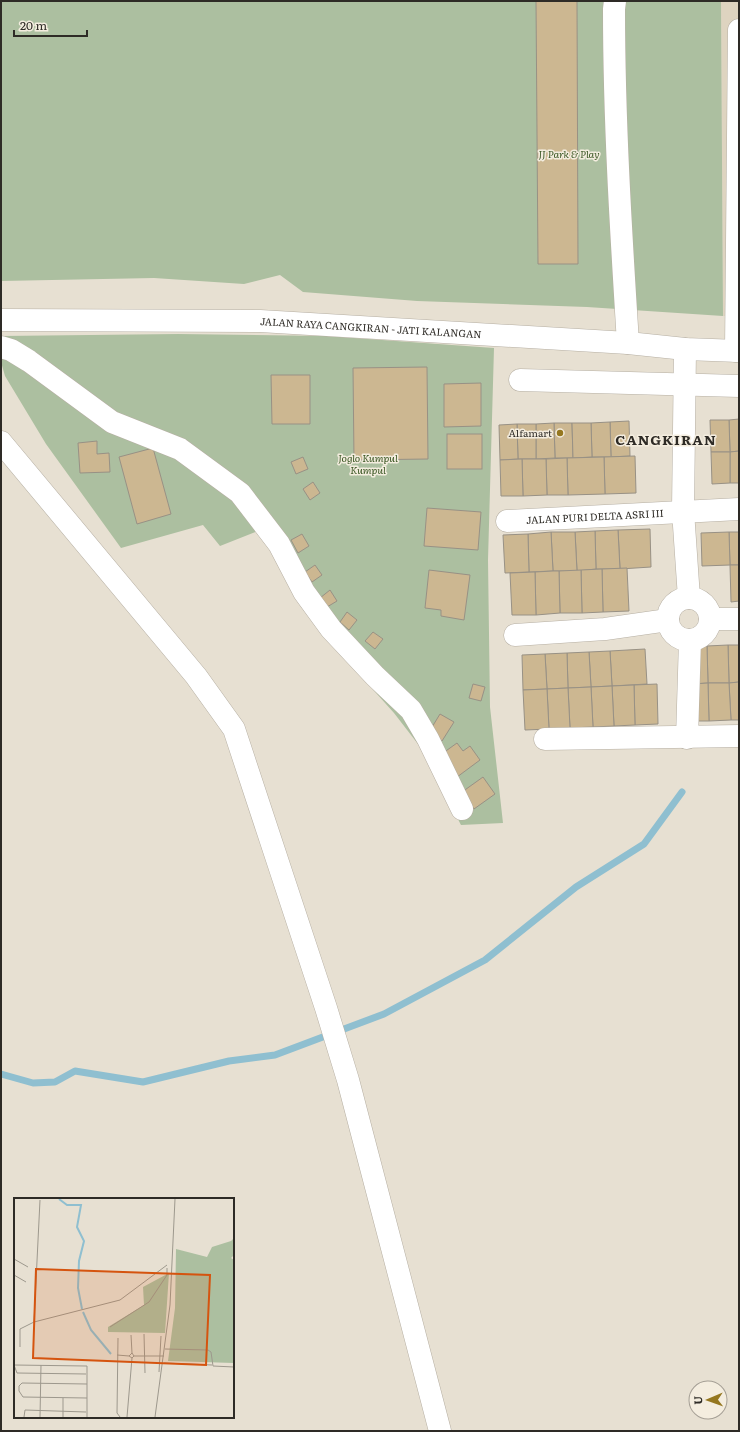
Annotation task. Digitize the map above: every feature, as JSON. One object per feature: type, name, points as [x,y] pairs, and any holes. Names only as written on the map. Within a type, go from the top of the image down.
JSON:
[{"type":"street","points":[[615,1],[614,64],[618,168],[628,343]]},
{"type":"street","points":[[737,351],[739,30]]},
{"type":"street","name":"JALAN RAYA CANGKIRAN - JATI KALANGAN","points":[[1,320],[260,321],[628,343],[685,349],[737,351]]},
{"type":"street","points":[[1,347],[11,350],[29,361],[112,422],[180,449],[240,493],[279,544],[304,592],[331,629],[375,676],[411,710],[428,739],[462,809]]},
{"type":"street","points":[[685,349],[683,511],[688,598]]},
{"type":"street","points":[[520,380],[739,386]]},
{"type":"street","points":[[1,442],[196,676],[234,729],[326,1008],[348,1080],[440,1431]]},
{"type":"street","name":"JALAN PURI DELTA ASRI III","points":[[507,521],[683,511],[739,510]]},
{"type":"street","points":[[688,598],[697,599],[704,604],[708,610],[710,619],[709,627],[704,634],[698,638],[690,640],[682,639],[674,634],[670,628],[668,620],[669,612],[674,604],[680,600],[688,598]]},
{"type":"street","points":[[710,619],[739,619]]},
{"type":"street","points":[[515,635],[605,629],[668,620]]},
{"type":"street","points":[[687,738],[690,640]]},
{"type":"street","points":[[545,739],[739,736]]},
{"type":"shaded area","points":[[721,1],[739,1],[739,316],[723,316]]},
{"type":"green space","name":"JJ Park & Play","points":[[1,1],[721,1],[723,316],[587,307],[417,301],[303,292],[280,275],[244,284],[154,278],[1,281]]},
{"type":"green space","name":"Joglo Kumpul Kumpul","points":[[178,334],[326,336],[494,348],[488,560],[490,707],[503,823],[461,825],[421,748],[394,713],[351,665],[263,529],[220,546],[203,525],[121,548],[46,444],[5,376],[1,362],[1,336]]},
{"type":"building","points":[[536,1],[577,1],[578,264],[538,264]]},
{"type":"building","points":[[427,367],[428,459],[354,460],[353,368]]},
{"type":"building","points":[[271,375],[310,375],[310,424],[272,424]]},
{"type":"building","points":[[481,383],[481,426],[444,427],[444,384]]},
{"type":"building","points":[[739,419],[739,451],[730,452],[729,420]]},
{"type":"building","points":[[710,420],[729,420],[730,452],[711,452]]},
{"type":"building","points":[[629,421],[630,456],[611,457],[610,422]]},
{"type":"building","points":[[610,422],[611,457],[592,457],[591,423]]},
{"type":"building","points":[[554,423],[572,423],[573,458],[555,458]]},
{"type":"building","points":[[554,423],[555,458],[536,459],[536,424]]},
{"type":"building","points":[[572,423],[591,423],[592,457],[573,458]]},
{"type":"building","points":[[517,424],[536,424],[536,459],[518,459]]},
{"type":"building","points":[[517,424],[518,459],[500,460],[499,425]]},
{"type":"building","points":[[447,434],[482,434],[482,469],[447,469]]},
{"type":"building","points":[[97,441],[97,454],[109,453],[110,472],[80,473],[78,443]]},
{"type":"building","points":[[153,448],[171,514],[137,524],[119,457]]},
{"type":"building","points":[[739,451],[739,483],[730,483],[730,452]]},
{"type":"building","points":[[711,452],[730,452],[730,483],[712,484]]},
{"type":"building","points":[[635,456],[636,493],[605,494],[604,457]]},
{"type":"building","points":[[303,457],[308,469],[296,474],[291,462]]},
{"type":"building","points":[[604,457],[605,494],[568,495],[567,458]]},
{"type":"building","points":[[567,458],[568,495],[547,495],[546,459]]},
{"type":"building","points":[[522,459],[546,459],[547,495],[523,496]]},
{"type":"building","points":[[522,459],[523,496],[501,496],[500,460]]},
{"type":"building","points":[[313,482],[320,493],[310,500],[303,489]]},
{"type":"building","points":[[427,508],[481,512],[478,550],[424,546]]},
{"type":"building","points":[[650,529],[651,567],[620,569],[618,530]]},
{"type":"building","points":[[618,530],[620,569],[596,569],[595,531]]},
{"type":"building","points":[[595,531],[596,569],[577,571],[575,532]]},
{"type":"building","points":[[551,532],[575,532],[577,571],[553,571]]},
{"type":"building","points":[[551,532],[553,571],[529,572],[528,534]]},
{"type":"building","points":[[729,532],[739,532],[739,565],[730,565]]},
{"type":"building","points":[[729,532],[730,565],[702,566],[701,533]]},
{"type":"building","points":[[302,534],[309,546],[298,553],[291,540]]},
{"type":"building","points":[[528,534],[529,572],[505,573],[503,535]]},
{"type":"building","points":[[315,565],[322,575],[312,582],[305,572]]},
{"type":"building","points":[[730,565],[739,565],[739,601],[731,602]]},
{"type":"building","points":[[627,568],[629,611],[603,612],[602,569]]},
{"type":"building","points":[[602,569],[603,612],[582,613],[581,570]]},
{"type":"building","points":[[429,570],[470,575],[464,620],[441,616],[441,610],[425,608]]},
{"type":"building","points":[[581,570],[582,613],[560,613],[559,571]]},
{"type":"building","points":[[559,571],[560,613],[536,615],[535,572]]},
{"type":"building","points":[[535,572],[536,615],[512,615],[510,573]]},
{"type":"building","points":[[330,590],[337,601],[327,607],[320,598]]},
{"type":"building","points":[[347,612],[357,620],[349,630],[340,622]]},
{"type":"building","points":[[373,632],[383,639],[375,649],[365,641]]},
{"type":"building","points":[[728,645],[739,645],[739,682],[729,683]]},
{"type":"building","points":[[728,645],[729,683],[708,683],[707,646]]},
{"type":"building","points":[[691,646],[707,646],[708,683],[692,684]]},
{"type":"building","points":[[645,649],[647,684],[612,686],[610,651]]},
{"type":"building","points":[[610,651],[612,686],[591,687],[589,652]]},
{"type":"building","points":[[589,652],[591,687],[568,688],[567,653]]},
{"type":"building","points":[[567,653],[568,688],[547,689],[545,654]]},
{"type":"building","points":[[545,654],[547,689],[523,690],[522,655]]},
{"type":"building","points":[[739,682],[739,720],[731,720],[729,683]]},
{"type":"building","points":[[708,683],[729,683],[731,720],[709,721]]},
{"type":"building","points":[[708,683],[709,721],[694,721],[692,684]]},
{"type":"building","points":[[473,684],[485,687],[481,701],[469,698]]},
{"type":"building","points":[[657,684],[658,724],[635,725],[634,685]]},
{"type":"building","points":[[634,685],[635,725],[614,726],[612,686]]},
{"type":"building","points":[[612,686],[614,726],[593,727],[591,687]]},
{"type":"building","points":[[591,687],[593,727],[570,728],[568,688]]},
{"type":"building","points":[[568,688],[570,728],[549,729],[547,689]]},
{"type":"building","points":[[547,689],[549,729],[525,730],[523,690]]},
{"type":"building","points":[[440,714],[454,722],[442,741],[429,732]]},
{"type":"building","points":[[457,743],[463,751],[470,746],[480,760],[453,780],[443,753]]},
{"type":"building","points":[[483,777],[495,794],[474,809],[462,792]]},
{"type":"waterway","points":[[1,1074],[33,1083],[55,1082],[75,1071],[143,1082],[229,1061],[275,1055],[384,1014],[485,960],[576,887],[644,844],[682,792]]},
{"type":"place","name":"Alfamart","points":[[560,433]]},
{"type":"district","name":"CANGKIRAN","points":[[666,440]]}]
